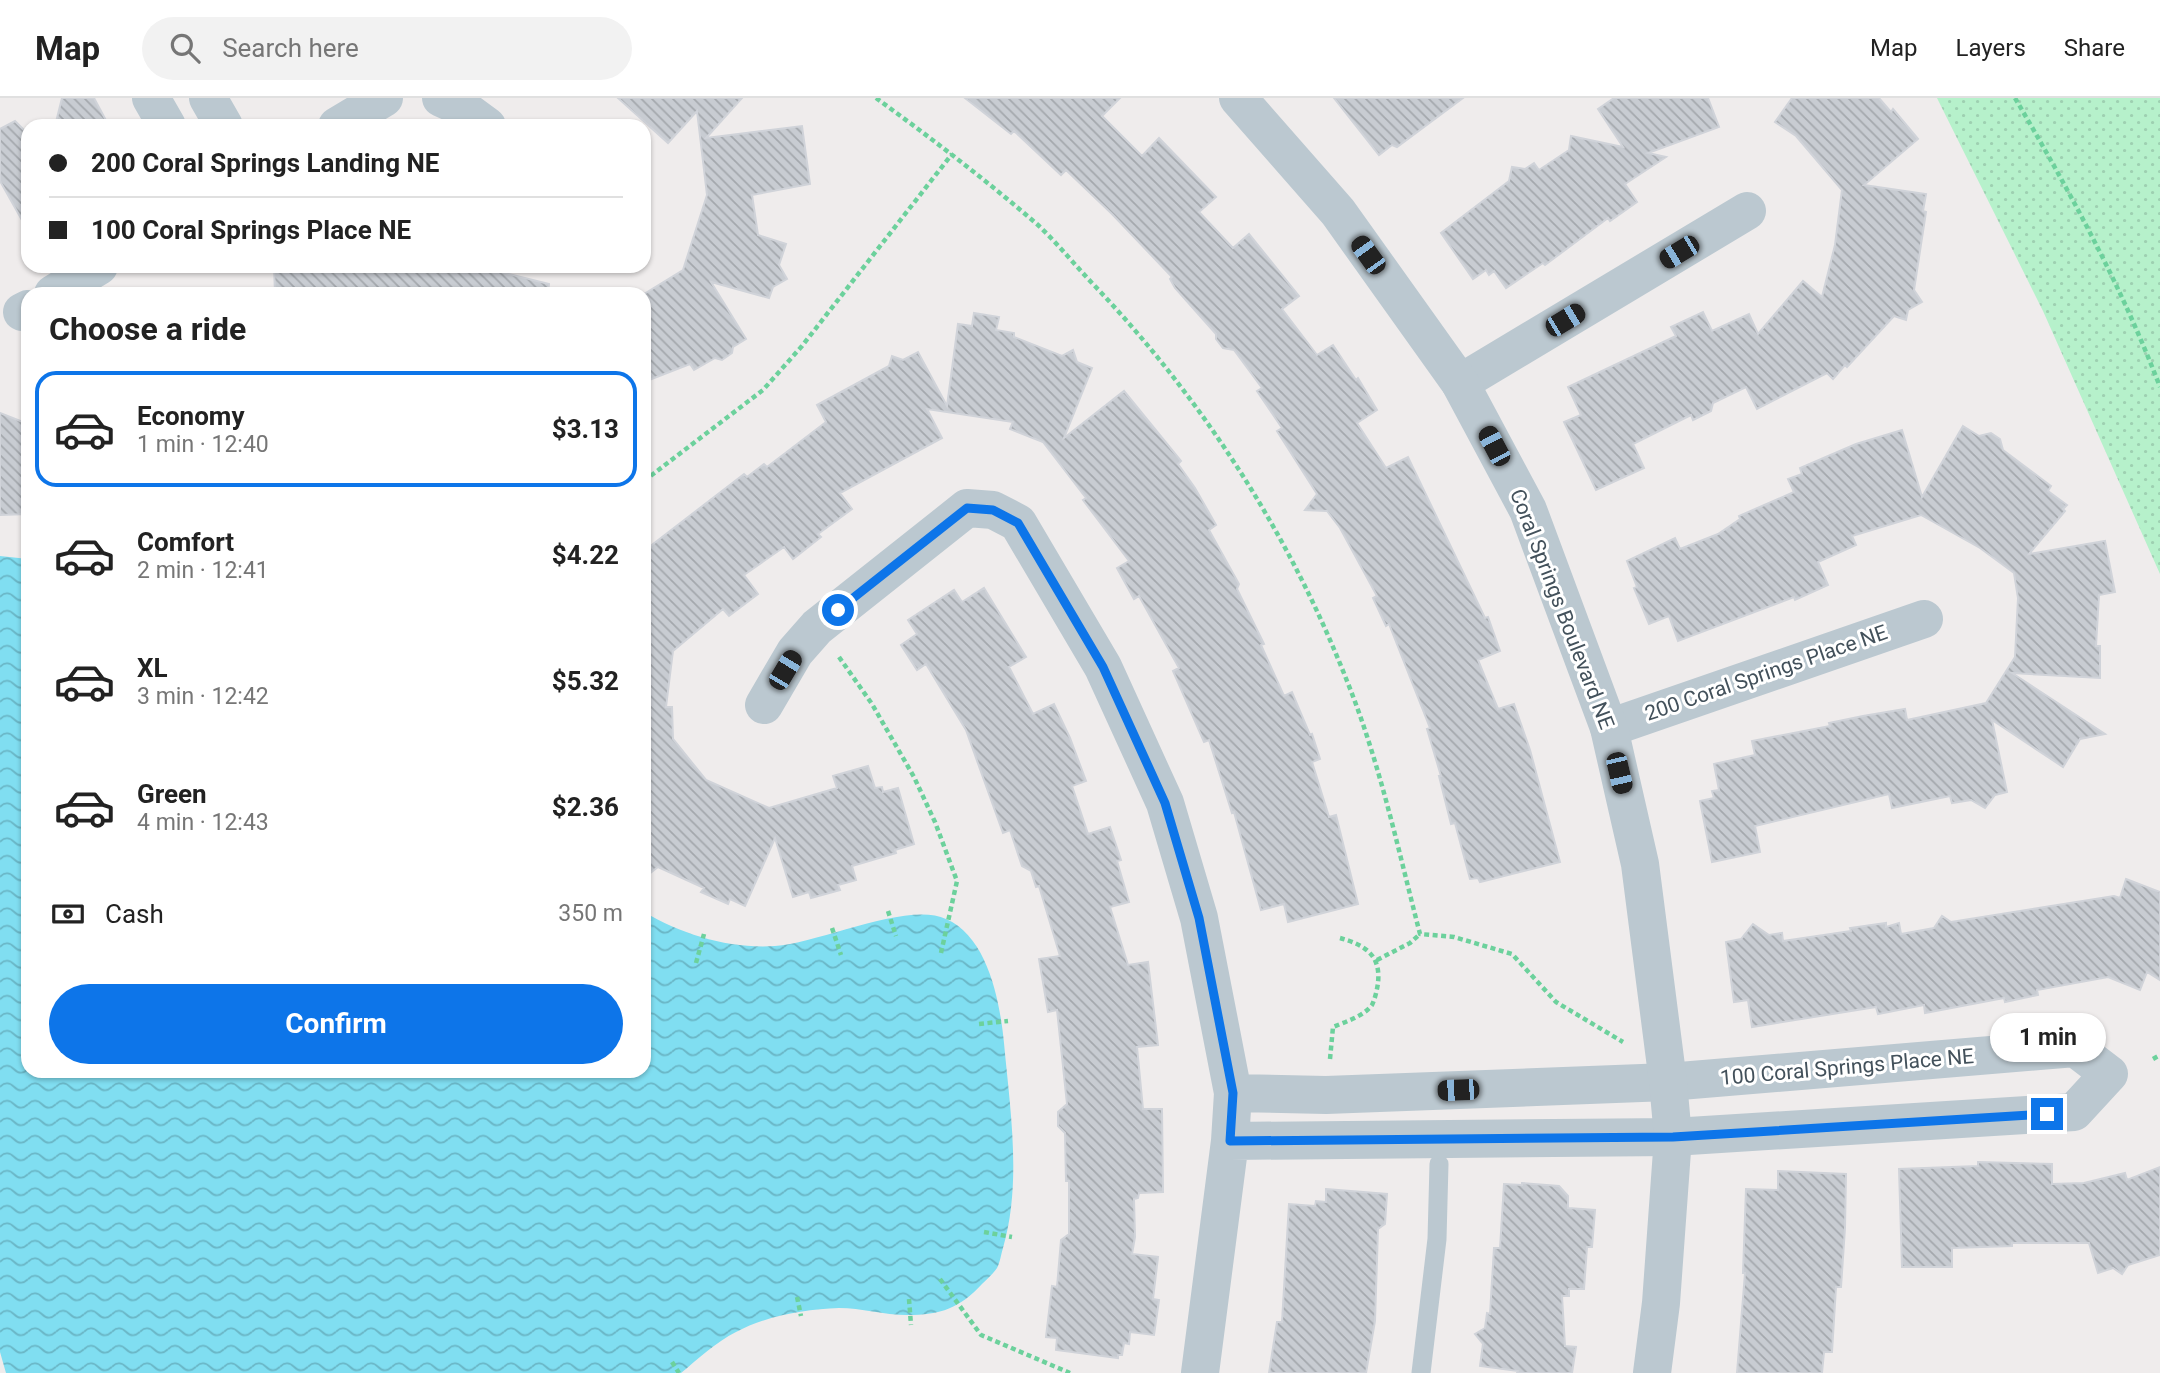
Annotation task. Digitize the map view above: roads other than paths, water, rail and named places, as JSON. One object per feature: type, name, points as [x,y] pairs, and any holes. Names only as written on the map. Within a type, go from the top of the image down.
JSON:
[{"type":"street","points":[[151,98],[163,119]]},
{"type":"street","points":[[208,98],[220,119]]},
{"type":"street","points":[[349,119],[384,98]]},
{"type":"street","points":[[441,98],[461,107],[477,119]]},
{"type":"street","name":"Coral Springs Boulevard NE","points":[[1243,100],[1338,212],[1460,383],[1528,510],[1609,728],[1640,864],[1673,1137],[1661,1303],[1652,1373]]},
{"type":"street","points":[[1460,383],[1747,211]]},
{"type":"street","points":[[64,287],[87,273]]},
{"type":"street","points":[[764,705],[795,652],[817,627],[967,508],[993,510],[1018,523],[1103,667],[1165,803],[1199,918],[1233,1093],[1230,1141],[1200,1373]]},
{"type":"street","name":"200 Coral Springs Place NE","points":[[1609,728],[1924,619]]},
{"type":"street","name":"100 Coral Springs Place NE","points":[[1668,1082],[2075,1048],[2109,1074],[2074,1112],[1673,1137]]},
{"type":"street","points":[[1233,1093],[1326,1096],[1668,1082]]},
{"type":"street","points":[[1230,1141],[1673,1137]]},
{"type":"lane","points":[[1421,1373],[1436,1252],[1439,1164]]},
{"type":"water","points":[[0,556],[21,558],[21,1078],[651,1078],[651,916],[707,939],[741,945],[775,946],[887,919],[930,915],[946,919],[960,928],[982,955],[989,972],[999,1009],[1011,1120],[1013,1172],[1009,1223],[997,1268],[966,1299],[940,1312],[907,1315],[847,1308],[786,1314],[736,1332],[681,1373],[6,1373],[0,1352]]}]
